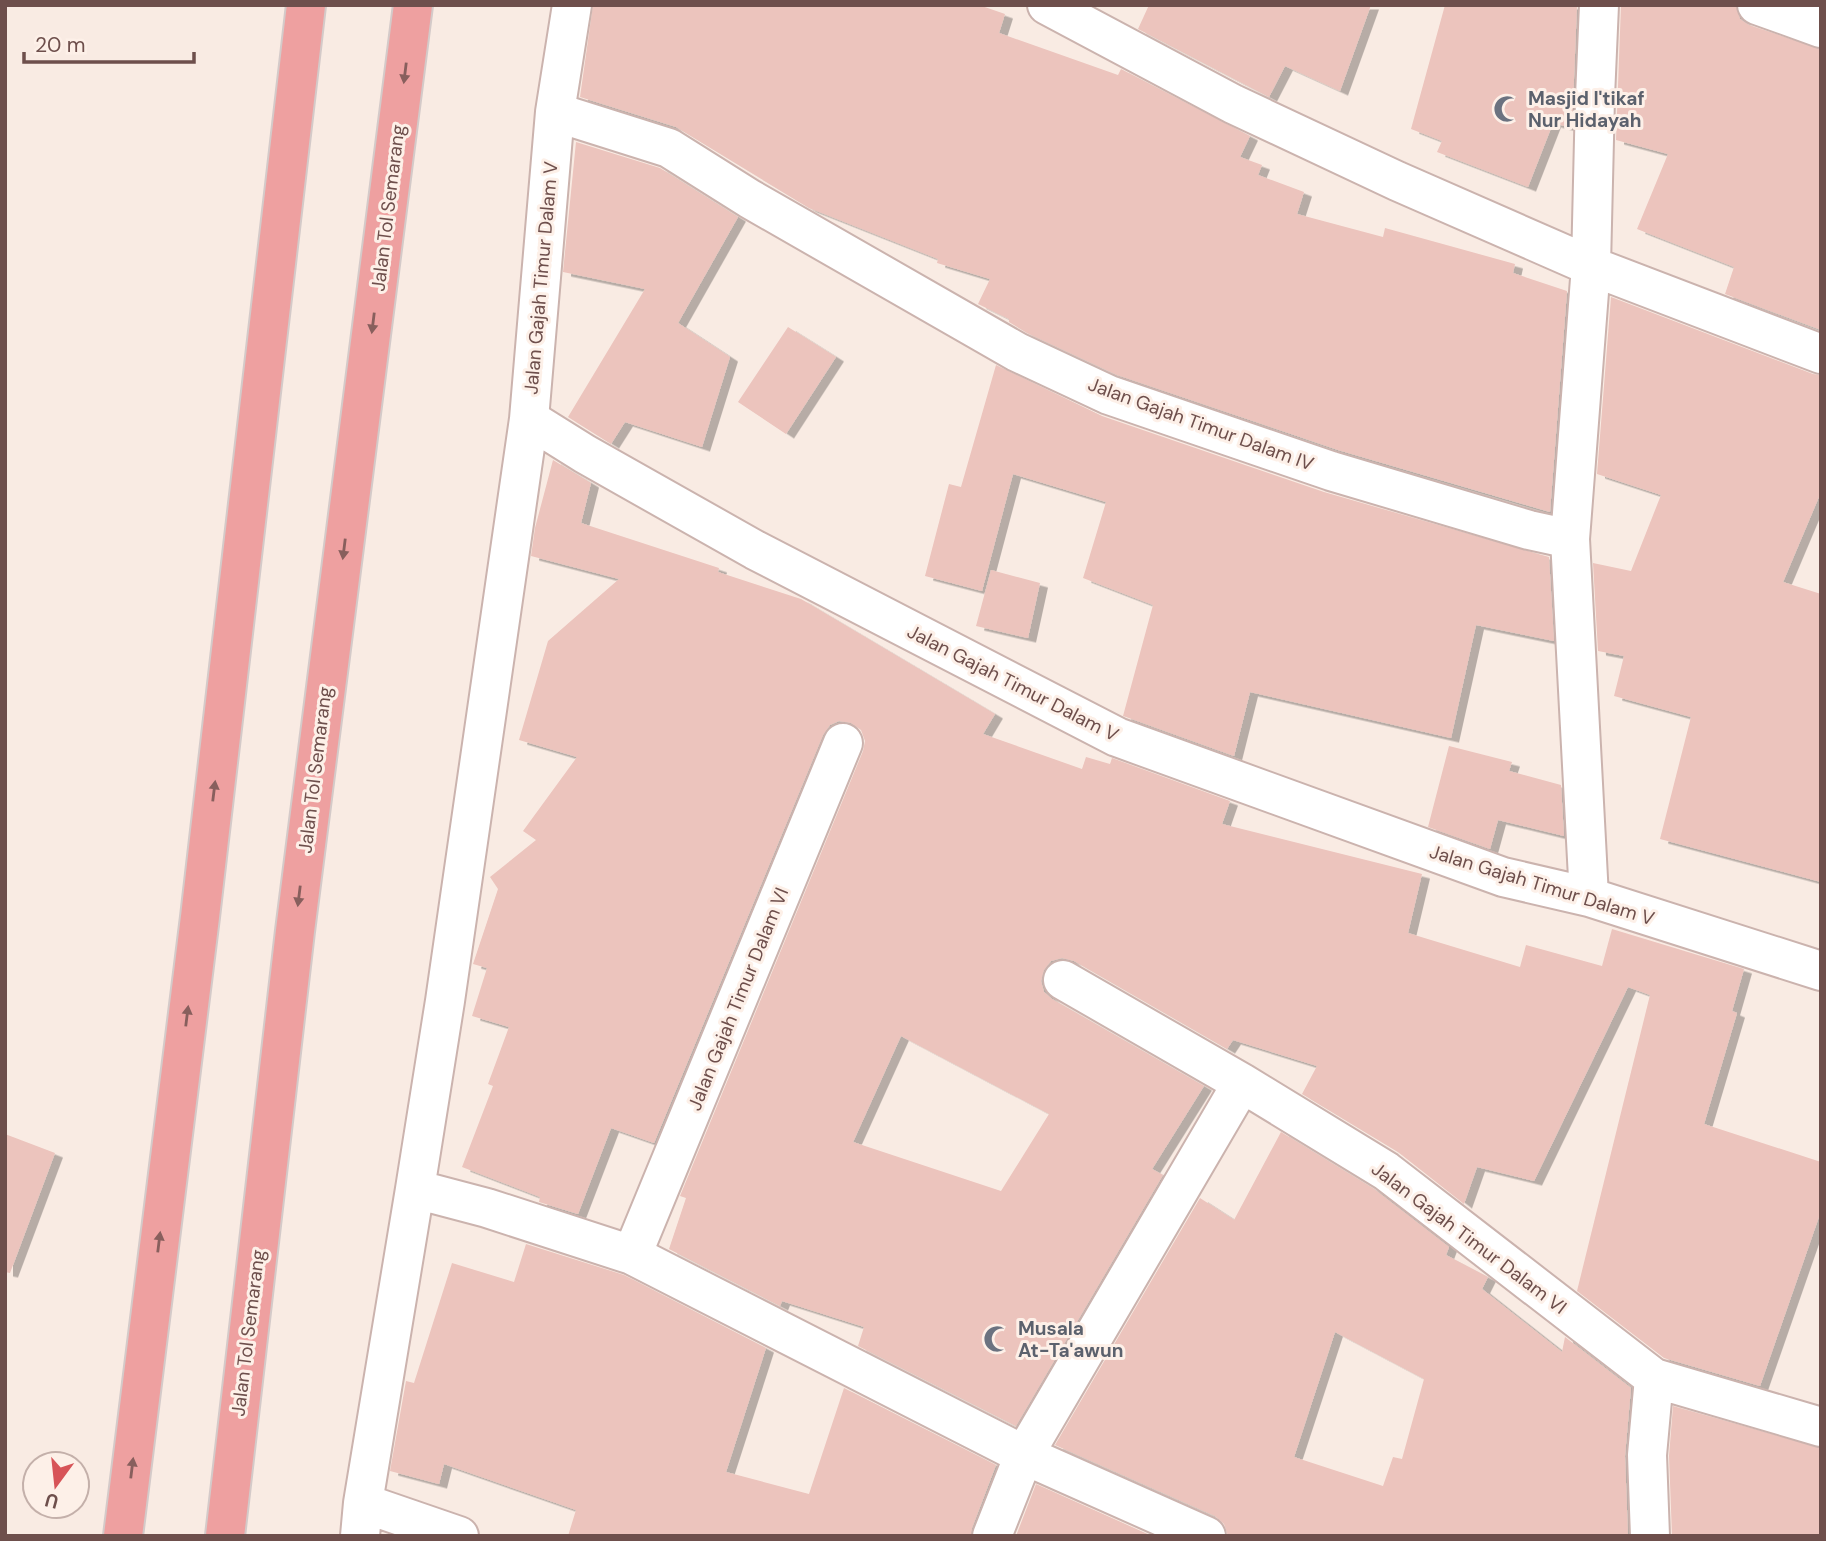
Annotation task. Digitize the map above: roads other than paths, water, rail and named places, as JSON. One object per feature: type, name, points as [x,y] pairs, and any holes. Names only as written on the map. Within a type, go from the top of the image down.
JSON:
[{"type":"highway","points":[[123,1536],[200,917],[306,5]]},
{"type":"highway","name":"Jalan Tol Semarang","points":[[225,1536],[295,931],[413,5]]},
{"type":"street","points":[[555,112],[572,5]]},
{"type":"street","points":[[1047,5],[1233,104],[1397,181],[1591,265],[1821,354]]},
{"type":"street","points":[[1589,897],[1570,538],[1591,265],[1599,5]]},
{"type":"street","points":[[1757,5],[1821,28]]},
{"type":"street","name":"Jalan Gajah Timur Dalam V","points":[[555,112],[529,419],[585,454],[755,550],[1117,737],[1503,877],[1589,897],[1669,925],[1821,971]]},
{"type":"street","name":"Jalan Gajah Timur Dalam IV","points":[[555,112],[668,148],[761,206],[1017,352],[1109,395],[1331,471],[1529,530],[1570,538]]},
{"type":"street","points":[[459,1536],[361,1520],[445,1001],[529,419]]},
{"type":"street","name":"Jalan Gajah Timur Dalam VI","points":[[632,1255],[843,743]]},
{"type":"street","name":"Jalan Gajah Timur Dalam VI","points":[[1063,980],[1242,1083],[1387,1171],[1654,1378],[1821,1427]]},
{"type":"street","points":[[992,1536],[1024,1455],[1242,1083]]},
{"type":"street","points":[[415,1189],[487,1208],[632,1255],[1024,1455],[1206,1536]]},
{"type":"street","points":[[1650,1536],[1647,1455],[1654,1378]]},
{"type":"place","name":"Masjid I'tikaf Nur Hidayah","points":[[1507,109]]},
{"type":"place","name":"Musala At-Ta'awun","points":[[997,1339]]}]
